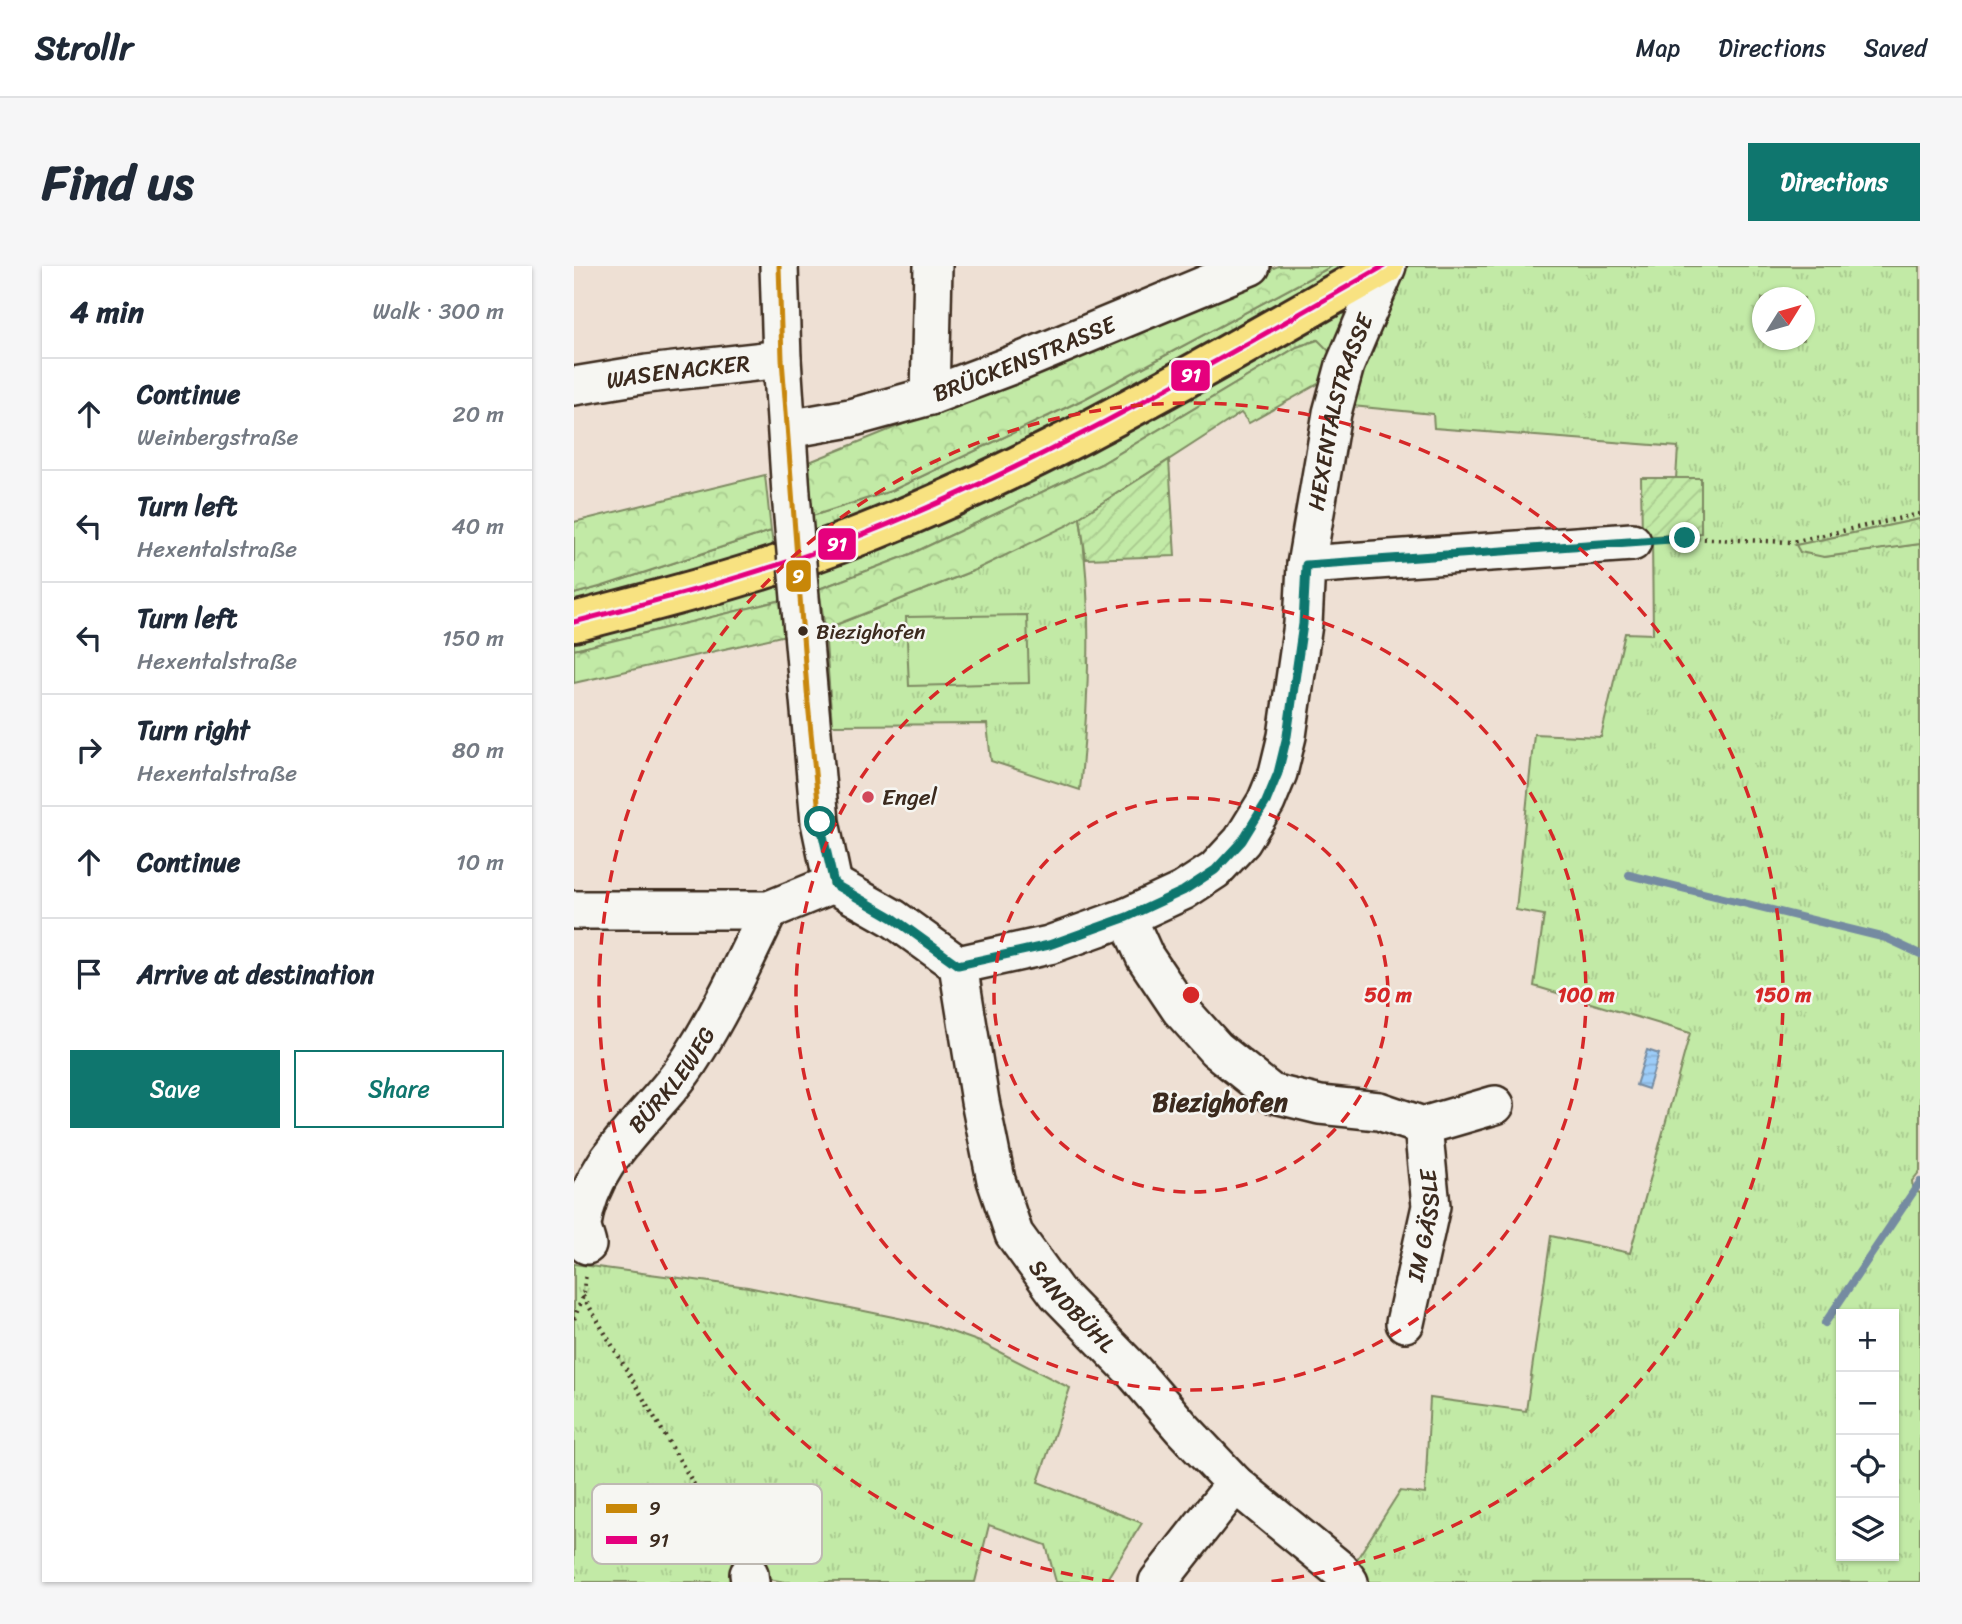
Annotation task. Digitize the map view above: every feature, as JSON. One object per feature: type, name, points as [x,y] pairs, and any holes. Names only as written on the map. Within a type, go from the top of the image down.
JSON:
[{"type":"main road","name":"HEXENTALSTRASSE","points":[[574,622],[690,592],[837,544],[953,496],[1150,398],[1386,266]]},
{"type":"street","points":[[779,266],[782,359],[803,632],[820,822],[834,884],[893,918],[958,965]]},
{"type":"street","points":[[930,396],[933,266]]},
{"type":"street","name":"BRÜCKENSTRASSE","points":[[788,429],[850,418],[930,396],[1017,363],[1214,274],[1251,266]]},
{"type":"street","name":"HEXENTALSTRASSE","points":[[958,965],[1049,945],[1127,917],[1183,891],[1215,870],[1242,841],[1266,802],[1278,773],[1287,736],[1303,624],[1306,565],[1332,413],[1345,365],[1386,266]]},
{"type":"street","name":"WASENACKER","points":[[574,386],[647,374],[782,359]]},
{"type":"street","points":[[1306,565],[1632,542]]},
{"type":"street","points":[[574,909],[769,910],[834,884]]},
{"type":"street","name":"BÜRKLEWEG","points":[[587,1245],[582,1228],[583,1188],[691,1060],[720,1010],[769,910]]},
{"type":"street","points":[[1127,917],[1145,957],[1180,1009],[1216,1049],[1270,1093],[1320,1105],[1379,1111],[1423,1126],[1495,1105]]},
{"type":"street","name":"SANDBÜHL","points":[[958,965],[979,1101],[996,1180],[1014,1234],[1056,1293],[1134,1372],[1235,1484],[1340,1570],[1349,1582]]},
{"type":"street","name":"IM GÄSSLE","points":[[1405,1323],[1431,1206],[1423,1126]]},
{"type":"street","points":[[1158,1582],[1235,1484]]},
{"type":"path","points":[[1632,542],[1685,538],[1792,542],[1920,514]]},
{"type":"path","points":[[574,1319],[583,1296],[587,1245]]},
{"type":"path","points":[[583,1296],[693,1484]]},
{"type":"path","points":[[574,1576],[575,1582]]},
{"type":"green space","points":[[1278,266],[1332,266],[1084,399],[891,491],[809,517],[802,465],[1072,356]]},
{"type":"green space","points":[[1332,266],[1920,266],[1920,519],[1796,545],[1824,557],[1920,544],[1920,1171],[1912,1181],[1913,1190],[1920,1193],[1920,1582],[1364,1582],[1352,1567],[1400,1491],[1425,1494],[1430,1398],[1526,1411],[1551,1236],[1630,1253],[1690,1033],[1534,986],[1544,915],[1516,910],[1534,734],[1601,737],[1625,633],[1653,634],[1652,537],[1701,533],[1701,479],[1676,479],[1678,447],[1434,428],[1433,414],[1342,405],[1317,340],[1297,347],[1101,464],[911,554],[819,589],[809,517],[891,491],[1084,399]]},
{"type":"green space","points":[[1318,340],[1328,350],[1335,366],[1329,384],[1318,384],[1249,423],[1241,413],[1068,525],[975,570],[825,629],[819,589],[911,554],[1101,464],[1297,347]]},
{"type":"green space","points":[[1169,460],[1175,556],[1086,559],[1080,517]]},
{"type":"green space","points":[[765,475],[771,531],[574,594],[574,522]]},
{"type":"green space","points":[[1641,478],[1701,478],[1701,533],[1642,537]]},
{"type":"green space","points":[[1080,517],[1087,585],[1088,654],[1080,790],[991,761],[987,724],[832,725],[825,629],[975,570]]},
{"type":"green space","points":[[1920,519],[1920,544],[1824,557],[1800,552],[1796,545]]},
{"type":"green space","points":[[771,531],[782,600],[574,650],[574,594]]},
{"type":"green space","points":[[782,600],[786,635],[574,683],[574,650]]},
{"type":"green space","points":[[1027,615],[1029,683],[909,686],[906,617]]},
{"type":"green space","points":[[574,1264],[748,1287],[932,1325],[980,1342],[1070,1388],[1038,1482],[1142,1523],[1105,1582],[1056,1582],[1046,1545],[989,1525],[975,1582],[785,1582],[764,1578],[724,1582],[574,1582]]},
{"type":"water","points":[[1647,1050],[1659,1054],[1648,1089],[1636,1085]]},
{"type":"waterway","points":[[1629,875],[1886,938],[1920,954]]},
{"type":"waterway","points":[[1825,1323],[1920,1182]]},
{"type":"transit line","name":"9","points":[[779,266],[782,359],[808,703],[820,822],[833,884]]},
{"type":"transit line","name":"91","points":[[574,622],[773,566],[838,544],[909,515],[1117,416],[1384,266]]},
{"type":"place","name":"Biezighofen","points":[[803,631]]},
{"type":"place","name":"Engel","points":[[868,797]]},
{"type":"district","name":"Biezighofen","points":[[1220,1102]]},
{"type":"route","points":[[820,822],[834,884],[923,937],[958,965],[1049,945],[1127,917],[1183,891],[1215,870],[1242,841],[1266,802],[1278,773],[1287,736],[1303,624],[1306,565],[1685,538]]}]
